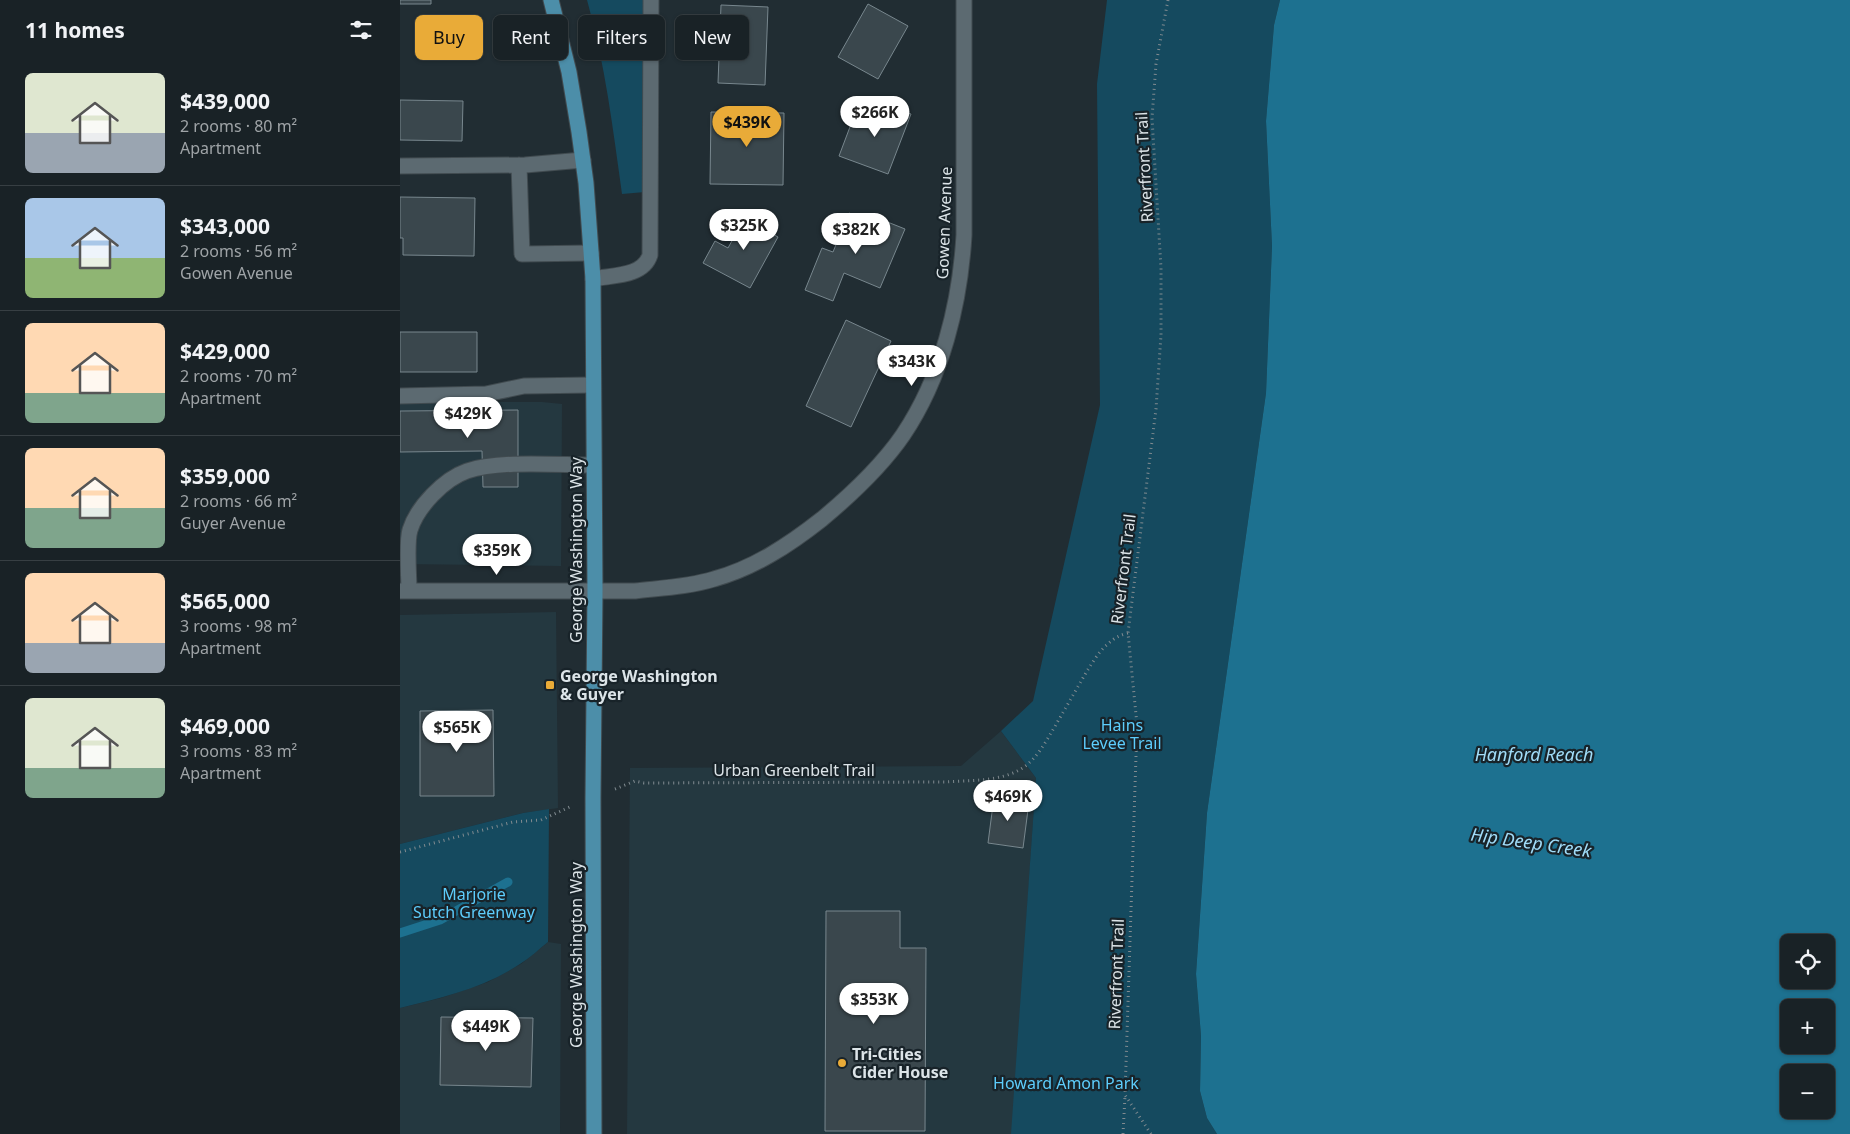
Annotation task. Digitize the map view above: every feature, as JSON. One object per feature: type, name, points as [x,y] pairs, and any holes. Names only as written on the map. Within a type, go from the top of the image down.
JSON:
[{"type":"main road","name":"George Washington Way","points":[[551,0],[569,72],[583,160],[593,279],[595,591],[593,798],[594,1134]]},
{"type":"street","points":[[593,279],[639,270],[646,263],[650,255],[651,0]]},
{"type":"street","name":"Gowen Avenue","points":[[404,591],[635,591],[674,587],[714,579],[753,565],[783,548],[846,500],[878,467],[903,434],[924,399],[936,368],[954,308],[962,267],[964,235],[964,0]]},
{"type":"street","points":[[400,166],[519,164],[583,160]]},
{"type":"street","points":[[519,164],[522,254],[591,253]]},
{"type":"street","points":[[400,396],[486,394],[524,386],[593,385]]},
{"type":"street","points":[[404,591],[410,532],[416,514],[429,498],[446,483],[466,471],[492,466],[593,465]]},
{"type":"path","name":"Riverfront Trail","points":[[1123,1134],[1137,725],[1128,633],[1159,372],[1161,268],[1152,118],[1156,64],[1168,0]]},
{"type":"path","name":"Urban Greenbelt Trail","points":[[400,852],[512,822],[541,820],[635,781],[644,783],[945,782],[1009,775],[1022,768],[1034,758],[1044,745],[1070,698],[1107,644],[1118,636],[1128,633]]},
{"type":"path","points":[[1125,1095],[1151,1134]]},
{"type":"shaded area","points":[[400,402],[542,402],[562,404],[561,566],[400,564]]},
{"type":"shaded area","points":[[556,612],[558,808],[523,813],[400,844],[400,615]]},
{"type":"shaded area","points":[[1001,731],[1036,778],[1012,1134],[627,1134],[630,768],[961,766]]},
{"type":"shaded area","points":[[548,942],[561,944],[560,1134],[400,1134],[400,1008],[441,998],[488,982],[521,964]]},
{"type":"green space","points":[[587,0],[645,0],[645,15],[591,15]]},
{"type":"green space","name":"Hains Levee Trail","points":[[1107,0],[1280,0],[1274,25],[1266,121],[1272,246],[1266,393],[1207,813],[1196,974],[1201,1036],[1200,1091],[1207,1118],[1217,1134],[1011,1134],[1036,778],[1001,731],[1033,701],[1100,405],[1097,84]]},
{"type":"green space","points":[[601,60],[645,60],[645,192],[622,194]]},
{"type":"green space","name":"Marjorie Sutch Greenway","points":[[549,809],[548,942],[524,962],[492,980],[446,996],[400,1008],[400,844],[523,813]]},
{"type":"water","name":"Hanford Reach","points":[[1280,0],[1850,0],[1850,1134],[1217,1134],[1207,1118],[1200,1091],[1201,1036],[1196,974],[1207,813],[1266,393],[1272,246],[1266,121],[1274,25]]},
{"type":"building","points":[[400,0],[431,0],[431,4],[400,4]]},
{"type":"building","points":[[868,4],[908,26],[878,79],[838,57]]},
{"type":"building","points":[[721,5],[768,7],[765,85],[718,83],[719,60],[749,60],[749,15],[721,15]]},
{"type":"building","points":[[400,100],[463,101],[462,141],[400,140]]},
{"type":"building","points":[[859,103],[891,116],[894,108],[911,114],[888,174],[839,156]]},
{"type":"building","points":[[711,112],[784,113],[783,185],[710,184]]},
{"type":"building","points":[[400,197],[475,198],[474,256],[403,255],[403,238],[400,238]]},
{"type":"building","points":[[749,210],[769,221],[764,229],[778,237],[750,288],[703,263],[715,241],[728,248]]},
{"type":"building","points":[[849,213],[868,221],[870,215],[905,229],[880,288],[844,273],[833,301],[805,290],[822,248],[833,252]]},
{"type":"building","points":[[846,320],[891,341],[851,427],[806,406]]},
{"type":"building","points":[[400,332],[477,332],[477,372],[400,372]]},
{"type":"building","points":[[518,410],[518,487],[483,487],[482,451],[400,452],[400,411]]},
{"type":"building","points":[[493,710],[494,796],[420,796],[420,711]]},
{"type":"building","points":[[994,797],[1029,802],[1023,848],[988,843]]},
{"type":"building","points":[[826,911],[900,911],[900,948],[926,948],[925,1131],[825,1131]]},
{"type":"building","points":[[441,1017],[533,1018],[531,1087],[440,1085]]},
{"type":"waterway","name":"Hip Deep Creek","points":[[400,933],[440,920],[508,882]]},
{"type":"place","name":"George Washington & Guyer","points":[[550,685]]},
{"type":"place","name":"Tri-Cities Cider House","points":[[842,1063]]},
{"type":"park label","name":"Howard Amon Park","points":[[1066,1083]]}]
